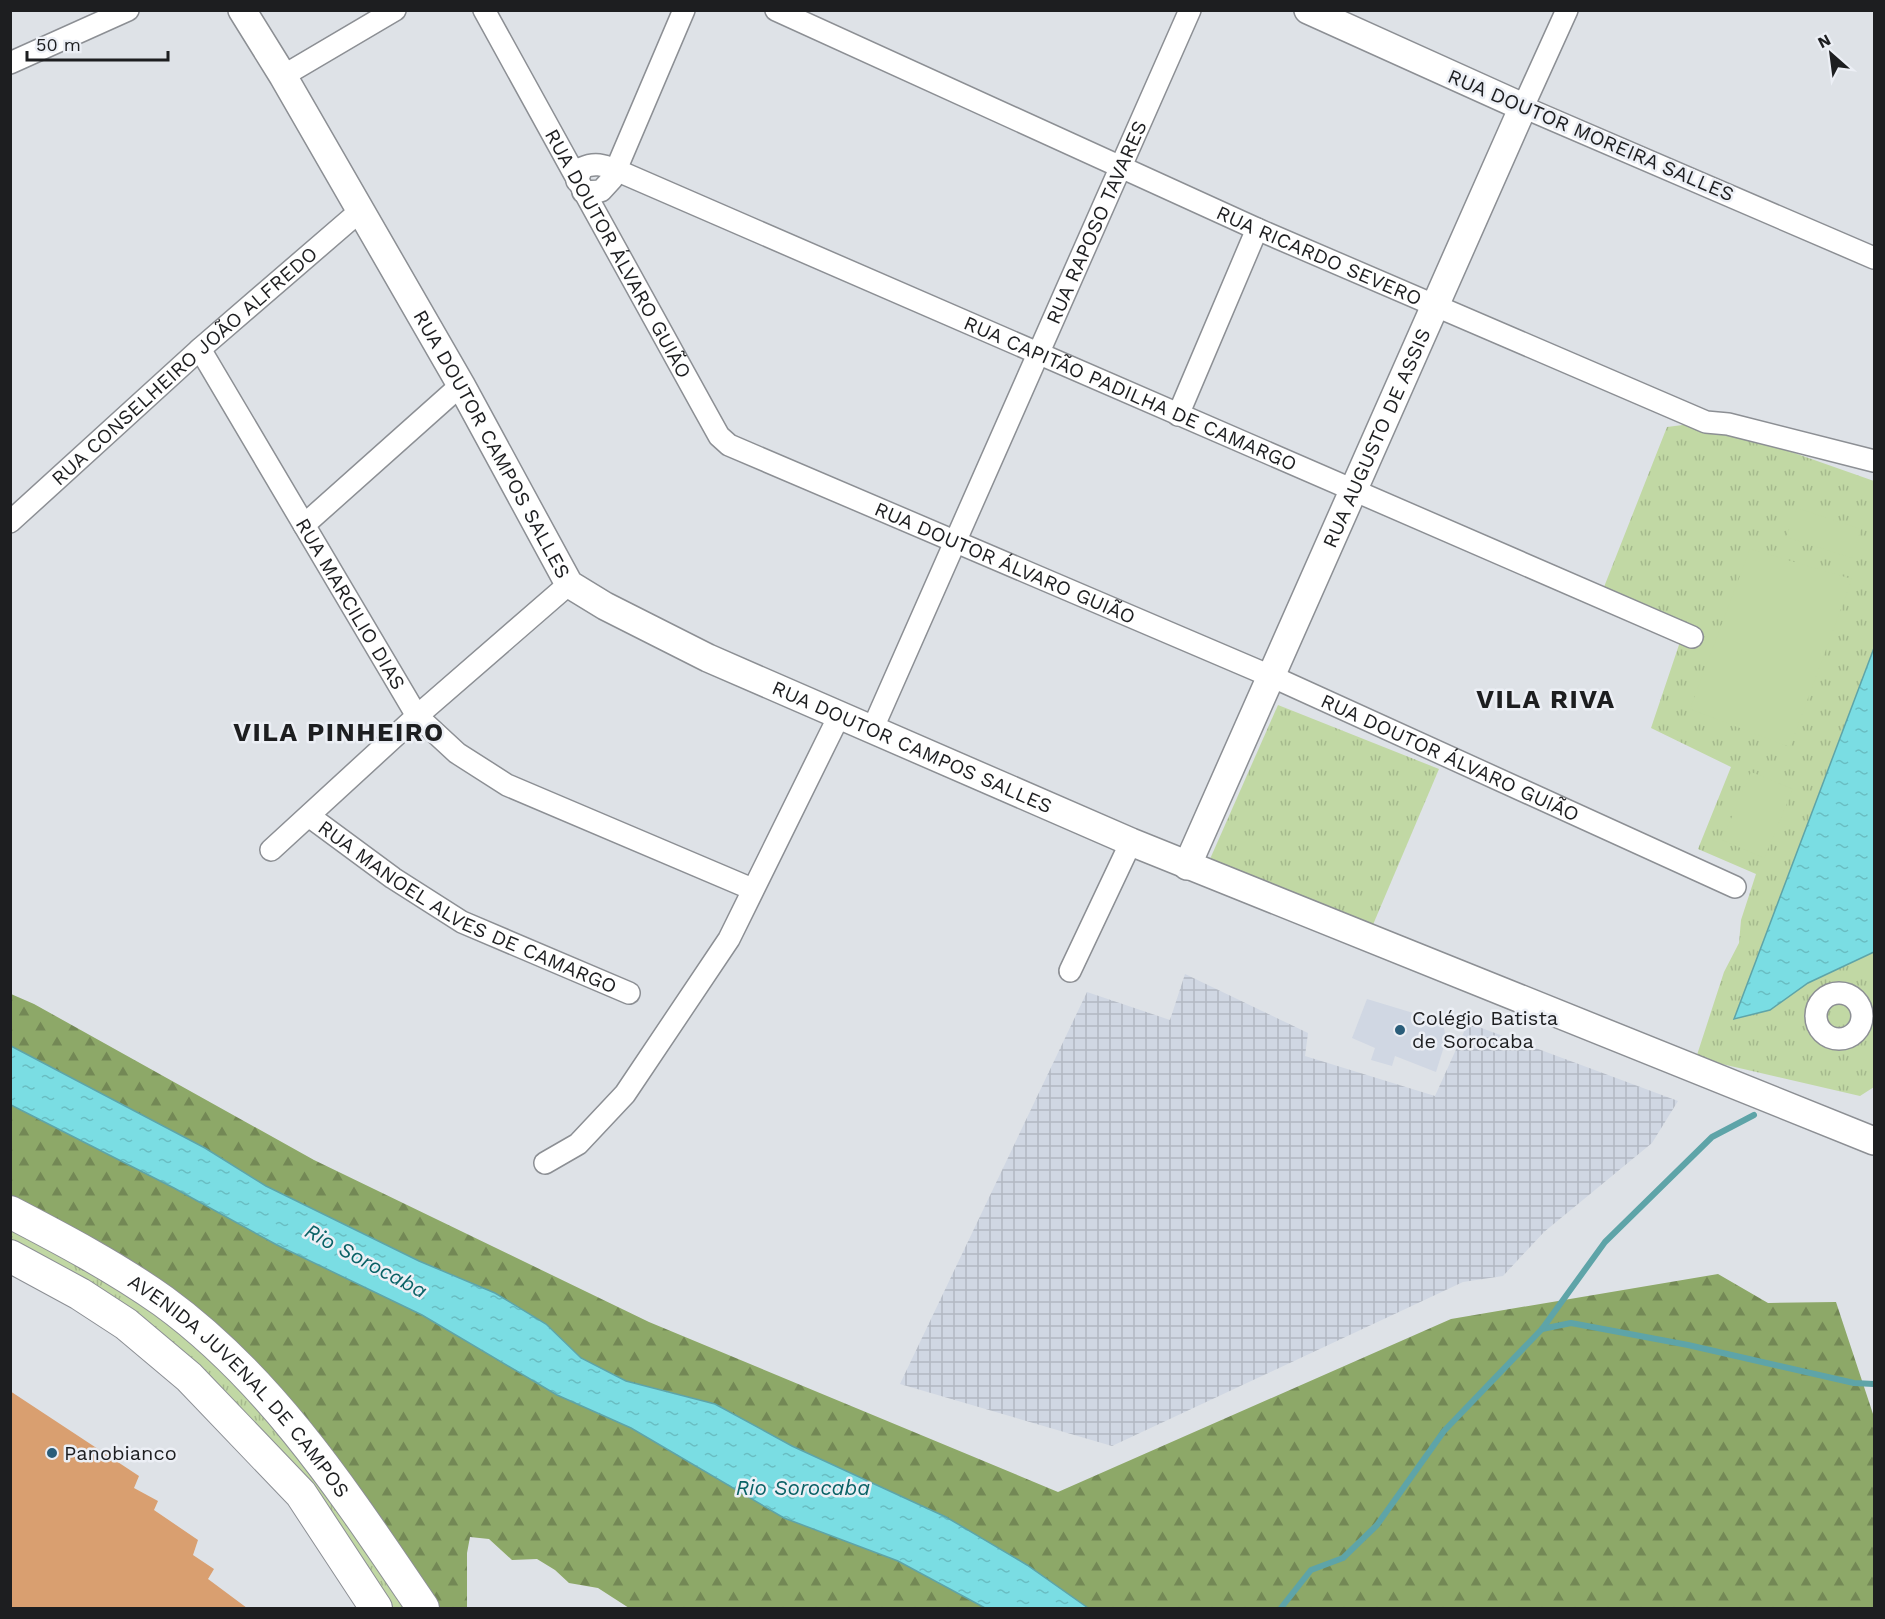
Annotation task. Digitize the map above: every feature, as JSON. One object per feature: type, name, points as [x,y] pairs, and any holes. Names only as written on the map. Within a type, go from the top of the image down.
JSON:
[{"type":"highway","name":"AVENIDA JUVENAL DE CAMPOS","points":[[10,1212],[76,1246],[164,1302],[215,1346],[258,1388],[330,1472],[423,1608]]},
{"type":"highway","name":"AVENIDA JUVENAL DE CAMPOS","points":[[10,1256],[80,1294],[126,1324],[189,1377],[301,1494],[376,1608]]},
{"type":"main road","name":"RUA DOUTOR CAMPOS SALLES","points":[[242,10],[283,76],[461,385],[569,584],[605,606],[708,658],[1187,866],[1875,1141]]},
{"type":"main road","name":"RUA DOUTOR MOREIRA SALLES","points":[[1308,10],[1523,107]]},
{"type":"main road","name":"RUA AUGUSTO DE ASSIS","points":[[1187,866],[1523,107]]},
{"type":"street","points":[[283,76],[395,10]]},
{"type":"street","name":"RUA DOUTOR ÁLVARO GUIÃO","points":[[484,10],[719,436],[739,450],[1271,676],[1735,887]]},
{"type":"street","points":[[616,170],[684,10]]},
{"type":"street","name":"RUA RICARDO SEVERO","points":[[776,10],[1257,229],[1706,422],[1728,424],[1875,461]]},
{"type":"street","name":"RUA RAPOSO TAVARES","points":[[872,730],[1190,10]]},
{"type":"street","name":"RUA AUGUSTO DE ASSIS","points":[[1523,107],[1567,10]]},
{"type":"street","points":[[10,63],[122,12]]},
{"type":"street","name":"RUA DOUTOR MOREIRA SALLES","points":[[1523,107],[1875,258]]},
{"type":"street","name":"RUA CAPITÃO PADILHA DE CAMARGO","points":[[580,186],[582,168],[591,164],[616,170],[1692,637]]},
{"type":"street","name":"RUA CONSELHEIRO JOÃO ALFREDO","points":[[10,522],[200,350],[360,211]]},
{"type":"street","points":[[1178,415],[1257,229]]},
{"type":"street","name":"RUA MARCILIO DIAS","points":[[200,350],[417,716],[457,753],[507,785],[752,889]]},
{"type":"street","points":[[304,525],[461,385]]},
{"type":"street","points":[[271,850],[417,716],[569,584]]},
{"type":"street","points":[[546,1163],[578,1144],[625,1094],[729,939],[839,716]]},
{"type":"street","name":"RUA MANOEL ALVES DE CAMARGO","points":[[309,816],[393,878],[462,922],[629,993]]},
{"type":"street","points":[[1070,971],[1131,842]]},
{"type":"shaded area","points":[[1185,974],[1308,1033],[1305,1056],[1435,1096],[1468,1023],[1678,1101],[1652,1143],[1544,1232],[1503,1276],[1463,1282],[1112,1446],[900,1384],[1087,992],[1170,1020]]},
{"type":"shaded area","name":"Colégio Batista de Sorocaba","points":[[1367,999],[1443,1022],[1446,1040],[1436,1072],[1395,1056],[1392,1066],[1371,1060],[1375,1048],[1352,1038]]},
{"type":"green space","points":[[1706,422],[1874,481],[1874,1087],[1860,1096],[1696,1058],[1724,972],[1739,943],[1741,920],[1756,874],[1698,849],[1731,767],[1651,728],[1684,630],[1604,587],[1667,427]]},
{"type":"green space","points":[[1797,508],[1861,529],[1852,558],[1786,537]]},
{"type":"green space","points":[[1750,549],[1852,579],[1790,747],[1690,709]]},
{"type":"green space","points":[[1278,705],[1439,769],[1372,927],[1210,859]]},
{"type":"green space","points":[[1751,772],[1793,789],[1764,858],[1722,840]]},
{"type":"green space","points":[[11,994],[34,1004],[314,1160],[649,1322],[1058,1492],[1451,1319],[1718,1274],[1768,1303],[1836,1302],[1874,1417],[1874,1608],[629,1608],[598,1588],[569,1583],[555,1570],[537,1559],[512,1560],[489,1539],[470,1537],[467,1553],[467,1608],[440,1608],[347,1473],[51,1219],[11,1196]]},
{"type":"green space","points":[[10,1223],[168,1320],[229,1374],[311,1465],[408,1608],[389,1608],[301,1478],[11,1244]]},
{"type":"water","points":[[1874,648],[1874,952],[1808,983],[1770,1010],[1734,1019]]},
{"type":"water","name":"Rio Sorocaba","points":[[11,1046],[205,1148],[266,1186],[419,1261],[495,1293],[546,1324],[581,1358],[626,1381],[715,1404],[792,1446],[946,1517],[1027,1565],[1088,1608],[985,1608],[898,1561],[784,1518],[631,1428],[557,1395],[422,1315],[277,1245],[174,1188],[11,1105]]},
{"type":"building","points":[[10,1391],[139,1476],[134,1488],[158,1501],[154,1510],[198,1540],[193,1555],[214,1569],[208,1579],[247,1608],[10,1607]]},
{"type":"waterway","points":[[1281,1608],[1311,1570],[1343,1558],[1377,1525],[1444,1431],[1542,1329],[1605,1242],[1712,1137],[1754,1115]]},
{"type":"waterway","points":[[1542,1329],[1571,1323],[1688,1345],[1854,1383],[1874,1384]]},
{"type":"place","name":"Colégio Batista de Sorocaba","points":[[1400,1030]]},
{"type":"place","name":"Panobianco","points":[[52,1453]]},
{"type":"district","name":"VILA RIVA","points":[[1546,699]]},
{"type":"district","name":"VILA PINHEIRO","points":[[339,732]]}]
